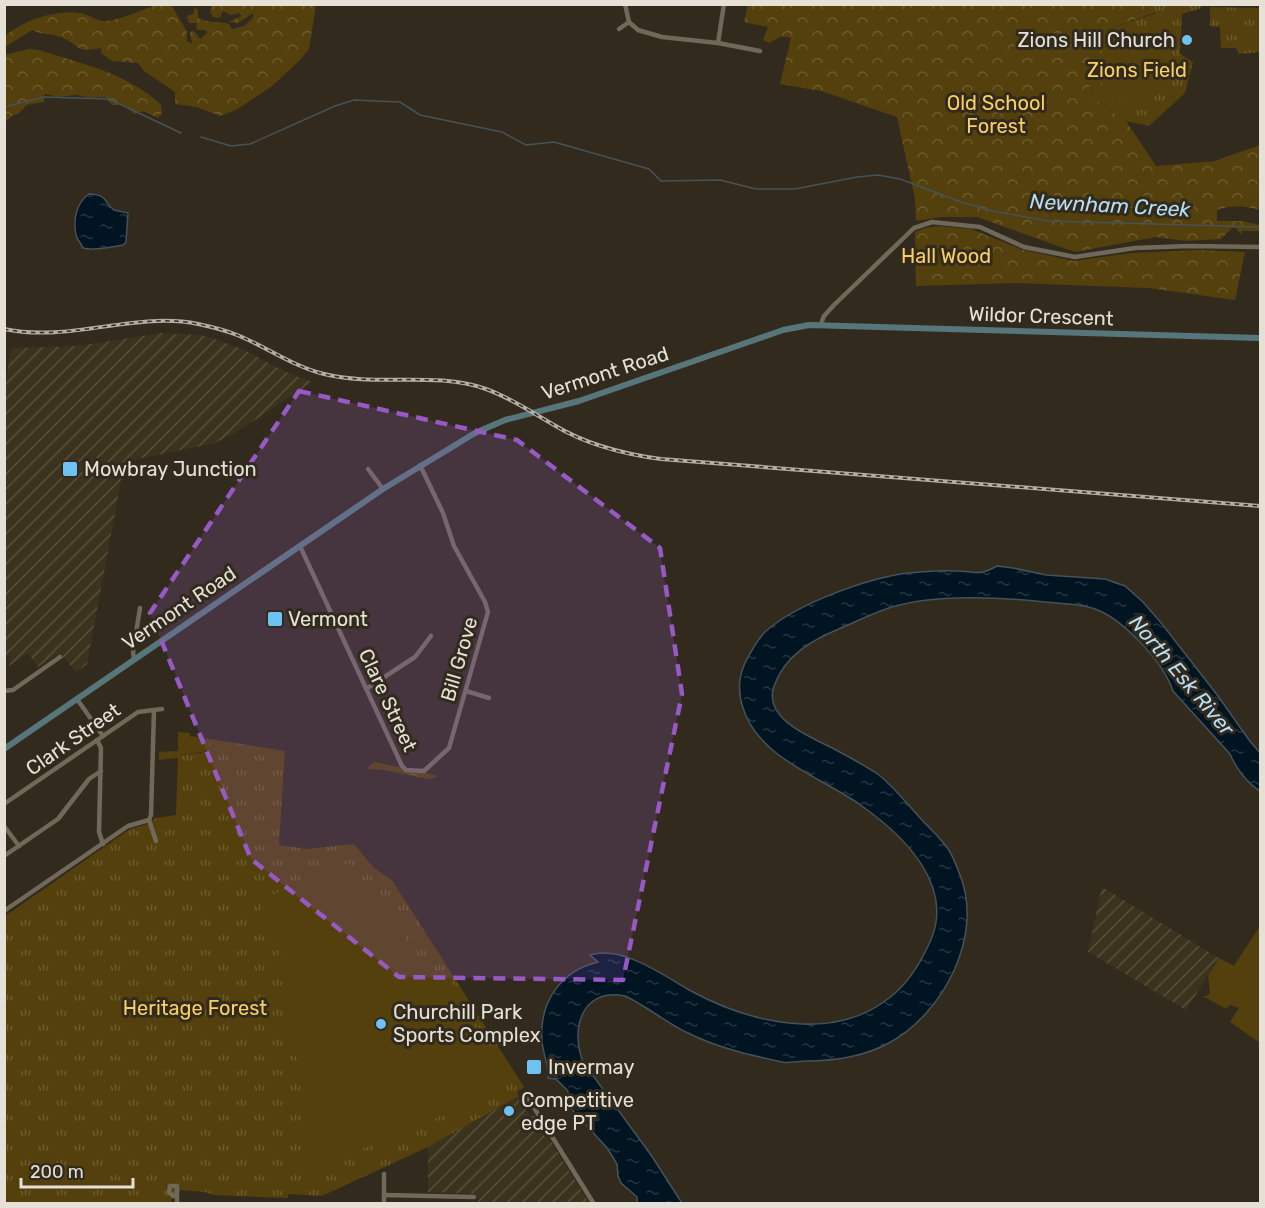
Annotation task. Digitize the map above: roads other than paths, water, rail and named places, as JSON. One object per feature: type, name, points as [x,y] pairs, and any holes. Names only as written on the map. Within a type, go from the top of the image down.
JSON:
[{"type":"street","points":[[625,4],[629,22],[638,30],[646,33],[760,51]]},
{"type":"street","points":[[718,43],[724,4]]},
{"type":"street","points":[[619,29],[629,22]]},
{"type":"street","points":[[821,324],[824,316],[834,305],[907,235],[924,223],[948,222],[980,227],[1024,247],[1075,257],[1135,248],[1260,247]]},
{"type":"street","name":"Wildor Crescent","points":[[821,324],[864,328],[1260,338]]},
{"type":"street","name":"Vermont Road","points":[[4,749],[383,489],[484,428],[618,388],[783,330],[821,324]]},
{"type":"street","name":"Bill Grove","points":[[404,769],[424,771],[446,751],[487,618],[487,607],[450,537],[443,513],[420,465]]},
{"type":"street","points":[[368,468],[383,489]]},
{"type":"street","name":"Clare Street","points":[[300,546],[404,769]]},
{"type":"street","points":[[134,659],[133,651],[140,608]]},
{"type":"street","points":[[366,689],[415,657],[431,636]]},
{"type":"street","points":[[4,691],[13,690],[60,657]]},
{"type":"street","points":[[466,691],[489,698]]},
{"type":"street","points":[[77,699],[103,736]]},
{"type":"street","points":[[154,710],[149,820],[156,842]]},
{"type":"street","name":"Clark Street","points":[[4,804],[138,712],[162,710]]},
{"type":"street","points":[[97,740],[101,748],[99,832],[103,844]]},
{"type":"street","points":[[4,856],[58,819],[89,778],[101,771]]},
{"type":"street","points":[[5,909],[131,825],[149,820]]},
{"type":"street","points":[[4,826],[19,846]]},
{"type":"street","points":[[528,1098],[594,1203]]},
{"type":"street","points":[[384,1174],[384,1203]]},
{"type":"street","points":[[177,1186],[177,1203]]},
{"type":"street","points":[[384,1195],[474,1197]]},
{"type":"water","points":[[89,194],[103,197],[114,210],[128,213],[126,242],[123,245],[97,249],[83,248],[76,235],[75,218],[78,207]]},
{"type":"water","name":"North Esk River","points":[[997,566],[1046,575],[1105,579],[1125,586],[1162,624],[1260,753],[1260,791],[1246,779],[1230,754],[1173,691],[1161,668],[1143,645],[1110,617],[1087,606],[1008,599],[928,600],[886,609],[810,643],[792,657],[779,675],[772,698],[776,709],[792,726],[879,775],[944,843],[957,866],[966,898],[967,922],[963,947],[942,992],[927,1013],[909,1030],[879,1048],[838,1059],[785,1063],[734,1050],[711,1043],[680,1029],[625,996],[610,995],[598,998],[589,1004],[579,1024],[579,1049],[583,1062],[651,1155],[682,1203],[637,1203],[637,1197],[621,1183],[617,1164],[608,1149],[567,1104],[568,1091],[556,1079],[548,1078],[542,1027],[548,1002],[563,981],[573,973],[598,962],[590,955],[603,953],[616,954],[643,964],[713,1002],[763,1019],[788,1023],[814,1024],[839,1021],[863,1014],[885,1001],[899,989],[921,960],[936,923],[936,903],[931,883],[922,865],[909,848],[878,818],[777,754],[763,741],[751,726],[743,708],[740,697],[741,674],[751,651],[765,632],[797,611],[838,592],[902,574],[942,571],[981,572]]},
{"type":"waterway","name":"Newnham Creek","points":[[4,107],[44,97],[109,99],[181,133]]},
{"type":"waterway","name":"Newnham Creek","points":[[201,137],[231,146],[250,144],[335,106],[354,100],[400,102],[420,115],[502,132],[526,145],[554,142],[649,169],[661,181],[720,180],[756,189],[795,189],[878,175],[900,179],[961,202],[993,211],[1048,221],[1260,227]]},
{"type":"railway","points":[[4,329],[53,332],[151,321],[198,324],[237,335],[312,371],[324,374],[344,378],[446,381],[486,389],[579,438],[619,451],[661,459],[1260,506]]},
{"type":"place","name":"Zions Hill Church","points":[[1187,40]]},
{"type":"place","name":"Mowbray Junction","points":[[70,469]]},
{"type":"place","name":"Vermont","points":[[275,619]]},
{"type":"place","name":"Churchill Park Sports Complex","points":[[381,1024]]},
{"type":"place","name":"Invermay","points":[[534,1067]]},
{"type":"place","name":"Competitive edge PT","points":[[509,1111]]},
{"type":"park label","name":"Zions Field","points":[[1137,70]]},
{"type":"park label","name":"Old School Forest","points":[[996,114]]},
{"type":"park label","name":"Hall Wood","points":[[946,256]]},
{"type":"park label","name":"Heritage Forest","points":[[195,1008]]}]
